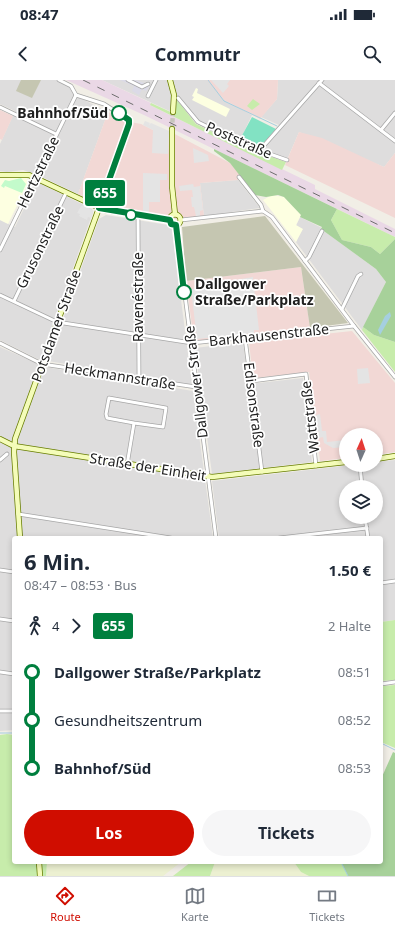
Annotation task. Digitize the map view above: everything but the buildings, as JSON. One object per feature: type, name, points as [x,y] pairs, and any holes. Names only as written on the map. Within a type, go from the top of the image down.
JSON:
[{"type":"street","points":[[60,80],[71,86],[76,95]]},
{"type":"street","points":[[128,80],[142,87],[148,84]]},
{"type":"street","points":[[148,96],[156,80]]},
{"type":"street","points":[[170,80],[174,95],[173,112]]},
{"type":"street","points":[[260,150],[321,82],[395,141]]},
{"type":"street","name":"Potsdamer Straße","points":[[20,536],[14,446],[129,120],[104,104],[76,95]]},
{"type":"street","name":"Hertzstraße","points":[[0,250],[76,95]]},
{"type":"street","name":"Poststraße","points":[[178,98],[198,122],[247,146],[287,160]]},
{"type":"street","points":[[0,107],[56,134]]},
{"type":"street","points":[[381,130],[395,113]]},
{"type":"street","points":[[170,220],[175,214],[172,186],[172,129]]},
{"type":"street","points":[[0,174],[24,174],[36,178],[99,208],[138,216],[170,220],[171,224],[176,225],[181,220],[263,211]]},
{"type":"street","points":[[239,177],[261,205],[263,211],[272,217],[354,326],[395,377]]},
{"type":"street","name":"Grusonstraße","points":[[14,301],[66,193]]},
{"type":"street","points":[[175,214],[180,217],[181,220]]},
{"type":"street","name":"Ravenéstraße","points":[[138,216],[139,379]]},
{"type":"street","name":"Dallgower Straße","points":[[176,225],[216,536]]},
{"type":"street","points":[[306,261],[322,231]]},
{"type":"street","points":[[342,309],[358,276],[361,274]]},
{"type":"street","name":"Barkhausenstraße","points":[[0,295],[58,322],[192,343],[354,326]]},
{"type":"street","name":"Edisonstraße","points":[[245,338],[262,472]]},
{"type":"street","name":"Heckmannstraße","points":[[0,343],[42,364],[196,387]]},
{"type":"street","name":"Wattstraße","points":[[251,381],[306,374],[316,466]]},
{"type":"street","points":[[109,398],[166,408],[163,427],[134,423],[107,418],[106,414],[109,398]]},
{"type":"street","points":[[127,465],[134,423]]},
{"type":"street","name":"Straße der Einheit","points":[[0,439],[14,446],[208,477],[339,463]]},
{"type":"street","points":[[0,460],[7,454]]},
{"type":"street","points":[[383,458],[395,456]]},
{"type":"street","points":[[18,514],[158,536]]},
{"type":"street","points":[[367,524],[368,536]]},
{"type":"street","points":[[297,536],[367,528]]},
{"type":"street","points":[[0,570],[12,572]]},
{"type":"street","points":[[383,583],[395,581]]},
{"type":"street","points":[[0,619],[12,621]]},
{"type":"street","points":[[0,672],[12,674]]},
{"type":"street","points":[[383,684],[395,682]]},
{"type":"street","points":[[0,711],[12,711]]},
{"type":"street","points":[[39,864],[40,876]]},
{"type":"shaded area","points":[[0,80],[57,80],[68,85],[74,95],[108,112],[78,194],[40,176],[23,170],[7,172],[0,171],[0,144],[15,111],[0,104]]},
{"type":"shaded area","points":[[21,80],[41,80],[32,98],[16,91]]},
{"type":"shaded area","points":[[66,80],[102,80],[151,103],[150,105],[176,118],[315,185],[315,189],[395,229],[395,237],[144,115]]},
{"type":"shaded area","points":[[102,80],[208,80],[224,100],[252,115],[238,144],[196,123],[177,100],[176,114]]},
{"type":"shaded area","points":[[120,80],[135,80],[150,85],[146,91],[142,89],[139,95],[132,91],[134,86]]},
{"type":"shaded area","points":[[207,80],[278,80],[277,99],[260,119],[224,100]]},
{"type":"shaded area","points":[[211,80],[230,80],[227,84],[229,86],[223,93]]},
{"type":"shaded area","points":[[278,80],[395,80],[395,153],[384,167],[299,132],[286,162],[256,151],[279,125],[261,117],[277,99]]},
{"type":"shaded area","points":[[196,88],[198,89],[197,93],[230,109],[226,117],[192,100],[194,97],[192,96]]},
{"type":"shaded area","points":[[0,110],[13,116],[2,140],[0,139]]},
{"type":"shaded area","points":[[108,112],[125,121],[141,124],[153,130],[168,154],[169,131],[230,163],[242,177],[238,180],[200,183],[204,216],[175,219],[105,207],[78,194]]},
{"type":"shaded area","points":[[145,121],[150,123],[149,125],[151,123],[169,131],[168,154],[152,153],[153,130],[143,125]]},
{"type":"shaded area","points":[[124,127],[129,132],[105,199],[99,196]]},
{"type":"shaded area","points":[[299,132],[322,138],[384,167],[395,153],[395,218],[285,165]]},
{"type":"shaded area","points":[[193,148],[208,155],[209,161],[194,163]]},
{"type":"shaded area","points":[[143,173],[167,174],[167,180],[160,180],[160,202],[149,202],[149,212],[143,212]]},
{"type":"shaded area","points":[[26,177],[29,181],[8,224],[0,220],[0,178]]},
{"type":"shaded area","points":[[238,180],[260,208],[204,216],[200,183]]},
{"type":"shaded area","points":[[37,182],[92,209],[93,212],[40,360],[0,340],[0,220],[15,227]]},
{"type":"shaded area","points":[[193,184],[194,187],[200,186],[203,210],[200,211],[200,216],[196,216],[194,207],[192,207],[192,190],[180,191],[179,186]]},
{"type":"shaded area","points":[[272,195],[284,197],[301,215],[296,225],[303,229],[296,242],[263,200]]},
{"type":"shaded area","points":[[84,205],[93,211],[91,218],[88,217],[87,220],[79,216],[80,214],[77,213],[81,206]]},
{"type":"shaded area","points":[[106,215],[168,225],[172,230],[192,385],[48,361],[99,219]]},
{"type":"shaded area","points":[[265,216],[348,323],[310,328],[301,267],[186,281],[182,227]]},
{"type":"shaded area","points":[[300,217],[322,228],[321,229],[376,269],[386,282],[362,330],[296,242],[302,229],[296,226]]},
{"type":"shaded area","points":[[301,267],[310,328],[194,341],[186,281]]},
{"type":"shaded area","points":[[253,277],[253,280],[249,280],[250,287],[254,287],[259,330],[254,330],[254,333],[197,339],[191,289],[212,287],[212,284]]},
{"type":"shaded area","points":[[352,331],[395,383],[395,452],[383,454],[383,428],[339,428],[339,459],[320,461],[309,372],[253,378],[249,342]]},
{"type":"shaded area","points":[[243,342],[249,384],[303,378],[312,462],[212,474],[195,348]]},
{"type":"shaded area","points":[[0,347],[45,367],[193,391],[213,536],[12,536],[12,730],[0,731]]},
{"type":"shaded area","points":[[368,368],[370,383],[358,384],[357,369]]},
{"type":"shaded area","points":[[320,414],[322,431],[326,431],[327,442],[339,441],[339,448],[333,448],[324,443],[323,437],[319,438],[316,415]]},
{"type":"shaded area","points":[[395,460],[395,620],[383,622],[383,536],[219,536],[212,481],[339,466],[339,472],[383,472],[383,461]]},
{"type":"shaded area","points":[[47,864],[178,864],[163,876],[46,876]]},
{"type":"shaded area","points":[[214,864],[295,864],[301,872],[309,876],[210,876]]},
{"type":"green space","points":[[253,99],[260,104],[252,110],[247,106]]},
{"type":"green space","points":[[177,100],[196,124],[249,149],[286,162],[282,170],[150,105],[151,103],[175,114]]},
{"type":"green space","points":[[252,117],[276,129],[258,149],[239,141]]},
{"type":"green space","points":[[214,149],[337,209],[331,220],[342,240],[371,247],[380,254],[395,239],[395,342],[374,335],[363,327],[386,282],[376,269],[321,229],[322,227],[300,217],[301,215],[284,197],[278,195],[266,197],[255,195],[230,163],[214,151]]},
{"type":"green space","points":[[21,178],[26,184],[22,193],[5,186],[4,188],[1,186],[5,180],[9,181]]},
{"type":"green space","points":[[337,209],[395,237],[395,239],[380,254],[371,247],[342,240],[331,220]]},
{"type":"green space","points":[[363,327],[374,335],[395,342],[395,372],[362,330]]},
{"type":"green space","points":[[395,620],[395,680],[383,681],[383,622]]},
{"type":"green space","points":[[395,685],[395,748],[383,743],[383,686]]},
{"type":"green space","points":[[0,735],[12,735],[12,864],[37,864],[38,876],[0,876]]},
{"type":"green space","points":[[393,752],[395,753],[395,876],[348,876],[342,864],[383,864],[383,774]]},
{"type":"green space","points":[[41,864],[47,864],[46,876],[42,876]]},
{"type":"green space","points":[[188,864],[214,864],[210,876],[173,876]]},
{"type":"green space","points":[[295,864],[342,864],[348,876],[309,876],[301,872]]},
{"type":"water","points":[[390,312],[391,316],[380,335],[378,330],[385,316]]},
{"type":"waterway","points":[[208,80],[224,101],[277,126]]},
{"type":"waterway","points":[[0,733],[12,733]]},
{"type":"waterway","points":[[383,744],[395,750]]},
{"type":"waterway","points":[[342,864],[348,876]]},
{"type":"tunnel","points":[[172,129],[173,112]]},
{"type":"railway","points":[[83,80],[395,233]]},
{"type":"bus line","name":"655","points":[[119,113],[129,120],[129,124],[99,208],[170,220],[171,224],[176,225],[184,292]]},
{"type":"place","name":"Bahnhof/Süd","points":[[119,113]]},
{"type":"place","name":"Dallgower Straße/Parkplatz","points":[[184,292]]}]
